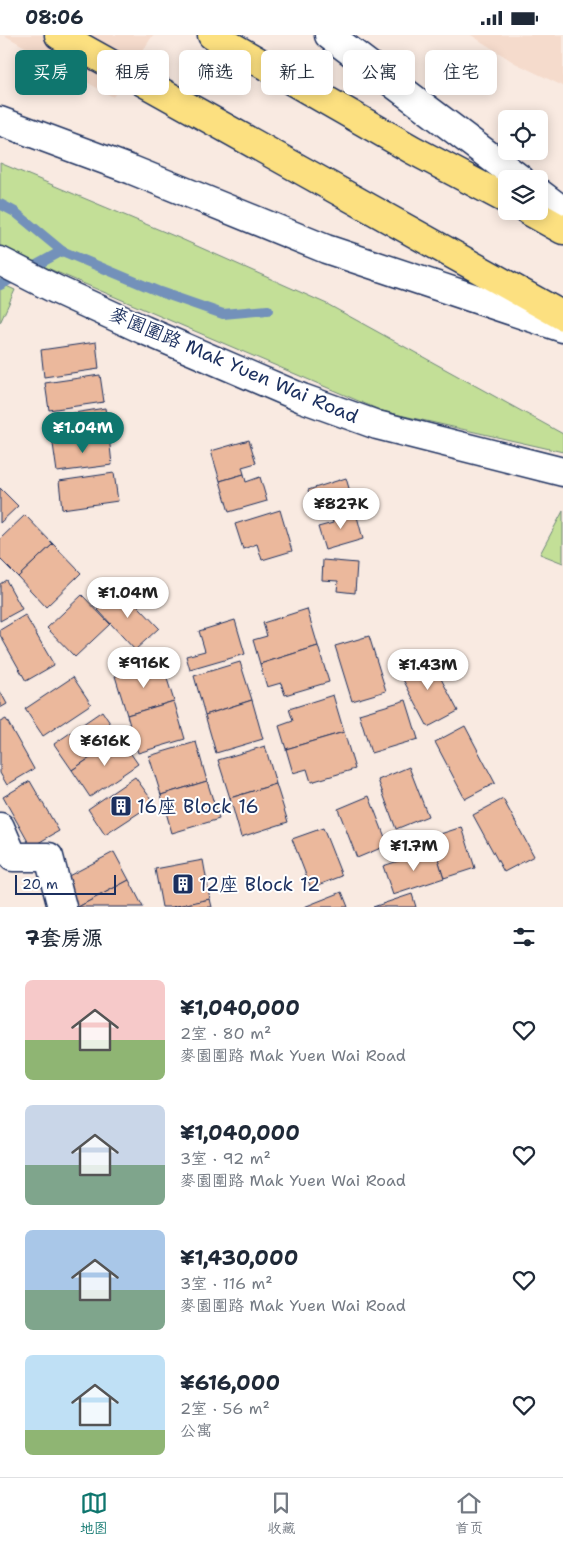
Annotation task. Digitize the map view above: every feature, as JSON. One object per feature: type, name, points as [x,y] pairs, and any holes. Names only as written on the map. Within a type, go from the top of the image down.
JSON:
[{"type":"highway","points":[[59,35],[563,316]]},
{"type":"highway","points":[[212,35],[413,150],[498,195]]},
{"type":"highway","points":[[546,220],[563,229]]},
{"type":"street","points":[[329,35],[508,170]]},
{"type":"street","points":[[0,121],[132,169],[326,249],[563,328]]},
{"type":"street","points":[[548,200],[563,211]]},
{"type":"street","name":"麥園圍路 Mak Yuen Wai Road","points":[[0,261],[55,289],[302,398],[377,425],[563,472]]},
{"type":"street","points":[[0,827],[13,857],[49,857],[62,907]]},
{"type":"shaded area","points":[[4,35],[153,35],[143,50],[97,50],[97,88],[87,82],[87,50],[30,50]]},
{"type":"shaded area","points":[[471,35],[563,35],[563,86],[515,63]]},
{"type":"green space","points":[[0,163],[179,238],[327,304],[563,434],[563,452],[382,411],[5,250],[0,247]]},
{"type":"green space","points":[[0,283],[15,290],[0,323]]},
{"type":"green space","points":[[563,511],[563,563],[540,554]]},
{"type":"building","points":[[96,342],[99,369],[44,377],[41,350]]},
{"type":"building","points":[[100,375],[104,402],[49,410],[45,383]]},
{"type":"building","points":[[105,408],[109,436],[53,444],[49,417]]},
{"type":"building","points":[[109,436],[112,465],[57,472],[53,444]]},
{"type":"building","points":[[249,440],[256,463],[242,467],[244,474],[220,481],[211,451]]},
{"type":"building","points":[[114,473],[118,501],[62,509],[59,481]]},
{"type":"building","points":[[244,474],[246,482],[260,477],[267,501],[229,512],[220,481]]},
{"type":"building","points":[[346,478],[355,509],[331,515],[329,509],[315,513],[308,490]]},
{"type":"building","points":[[0,488],[18,506],[0,523]]},
{"type":"building","points":[[355,509],[363,539],[325,550],[318,527],[333,523],[331,516]]},
{"type":"building","points":[[280,510],[292,551],[262,560],[257,544],[243,549],[235,524]]},
{"type":"building","points":[[25,515],[53,544],[18,577],[0,559],[0,539]]},
{"type":"building","points":[[53,544],[81,573],[46,607],[18,577]]},
{"type":"building","points":[[323,560],[357,563],[355,593],[337,591],[338,581],[322,580]]},
{"type":"building","points":[[6,580],[22,609],[0,621],[0,584]]},
{"type":"building","points":[[121,588],[159,628],[135,650],[98,610]]},
{"type":"building","points":[[82,595],[110,624],[75,657],[47,628]]},
{"type":"building","points":[[307,609],[318,646],[260,664],[253,640],[267,636],[263,623]]},
{"type":"building","points":[[25,615],[54,665],[26,681],[0,635],[0,630]]},
{"type":"building","points":[[235,620],[245,654],[190,670],[186,656],[205,651],[199,631]]},
{"type":"building","points":[[369,636],[386,691],[352,701],[335,646]]},
{"type":"building","points":[[318,646],[329,682],[285,695],[281,683],[267,687],[260,664]]},
{"type":"building","points":[[428,654],[458,711],[428,727],[398,670]]},
{"type":"building","points":[[240,662],[252,700],[205,715],[194,676]]},
{"type":"building","points":[[162,663],[174,701],[127,715],[115,676]]},
{"type":"building","points":[[73,677],[91,704],[43,736],[25,709]]},
{"type":"building","points":[[0,691],[7,704],[0,708]]},
{"type":"building","points":[[333,695],[344,732],[286,749],[279,726],[293,721],[289,709]]},
{"type":"building","points":[[252,700],[263,739],[216,753],[205,715]]},
{"type":"building","points":[[406,700],[418,739],[371,753],[359,714]]},
{"type":"building","points":[[174,701],[185,739],[138,753],[127,715]]},
{"type":"building","points":[[102,711],[120,738],[72,770],[54,744]]},
{"type":"building","points":[[6,719],[34,769],[7,785],[0,773],[0,722]]},
{"type":"building","points":[[465,726],[495,783],[465,799],[435,742]]},
{"type":"building","points":[[344,732],[355,769],[311,782],[307,769],[293,773],[286,749]]},
{"type":"building","points":[[120,738],[138,764],[90,797],[72,770]]},
{"type":"building","points":[[196,742],[207,781],[161,795],[149,756]]},
{"type":"building","points":[[265,746],[276,784],[230,798],[218,760]]},
{"type":"building","points":[[409,767],[428,816],[396,829],[378,780]]},
{"type":"building","name":"16座 Block 16","points":[[135,777],[154,803],[105,835],[88,809]]},
{"type":"building","points":[[30,781],[59,831],[31,847],[3,797]]},
{"type":"building","points":[[207,781],[219,819],[172,833],[161,795]]},
{"type":"building","points":[[276,784],[288,822],[241,837],[230,798]]},
{"type":"building","points":[[369,796],[388,845],[357,858],[338,809]]},
{"type":"building","points":[[503,799],[534,856],[504,872],[473,815]]},
{"type":"building","points":[[462,827],[475,868],[444,878],[431,837]]},
{"type":"building","points":[[323,828],[342,876],[311,888],[292,839]]},
{"type":"building","points":[[435,849],[444,878],[393,895],[383,866]]},
{"type":"building","points":[[114,852],[129,880],[78,907],[63,879]]},
{"type":"building","name":"12座 Block 12","points":[[203,860],[210,899],[173,907],[162,907],[155,869]]},
{"type":"building","points":[[129,880],[143,907],[78,907]]},
{"type":"building","points":[[342,892],[348,907],[304,907]]},
{"type":"building","points":[[412,894],[416,907],[373,907]]},
{"type":"building","points":[[210,899],[212,907],[173,907]]},
{"type":"waterway","points":[[0,204],[15,212],[62,251]]},
{"type":"waterway","points":[[0,285],[62,251],[160,292],[223,314],[268,310]]},
{"type":"place","name":"16座 Block 16","points":[[121,806]]},
{"type":"place","name":"12座 Block 12","points":[[183,884]]}]
